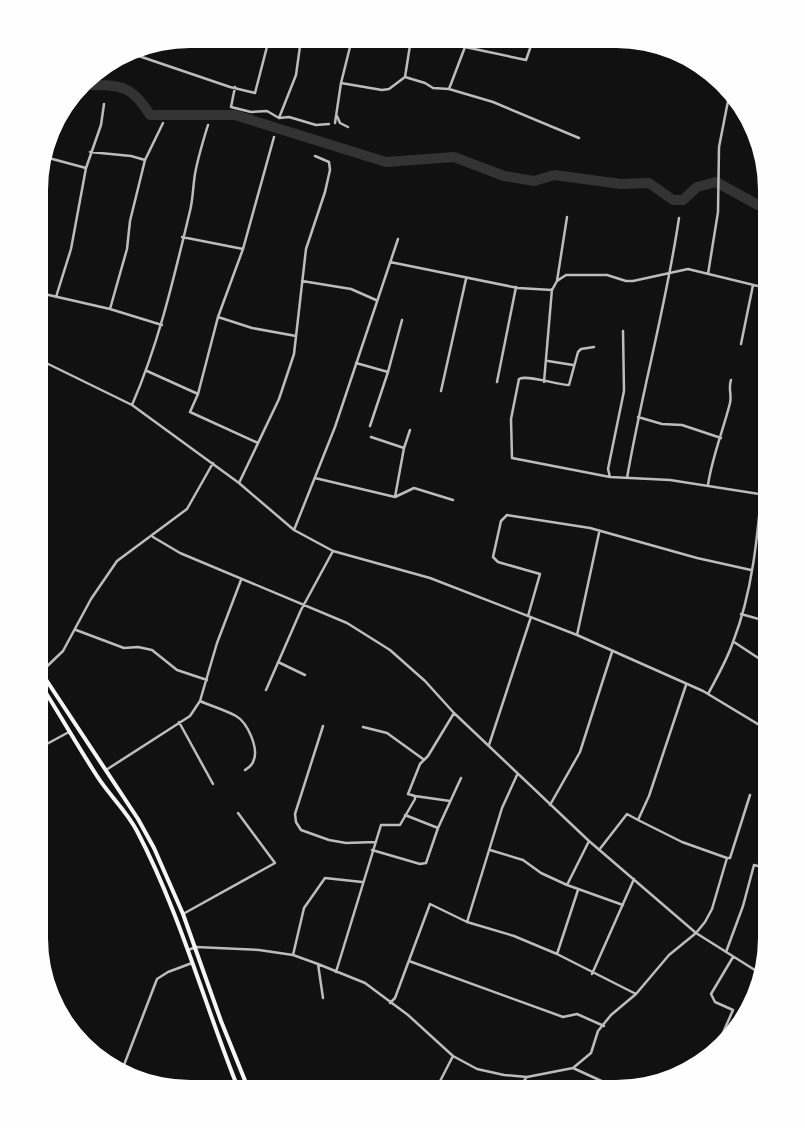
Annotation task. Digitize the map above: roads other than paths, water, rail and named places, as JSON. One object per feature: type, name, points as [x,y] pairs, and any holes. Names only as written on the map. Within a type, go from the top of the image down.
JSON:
[{"type":"highway","points":[[48,684],[145,830],[183,914],[196,947],[220,1021],[245,1080]]},
{"type":"highway","points":[[48,696],[98,778],[124,808],[137,830],[188,950],[211,1020],[235,1080]]},
{"type":"street","points":[[140,56],[255,93],[266,48]]},
{"type":"street","points":[[279,118],[296,75],[300,48]]},
{"type":"street","points":[[335,123],[341,83],[349,48]]},
{"type":"street","points":[[341,83],[382,90],[389,89],[405,77],[410,48]]},
{"type":"street","points":[[449,89],[465,48]]},
{"type":"street","points":[[470,48],[526,60],[530,48]]},
{"type":"street","points":[[405,77],[433,88],[449,89],[493,102],[580,138]]},
{"type":"street","points":[[235,87],[232,107],[251,112],[267,111],[279,118],[289,117],[316,125],[329,124]]},
{"type":"street","points":[[708,274],[718,212],[719,147],[728,103]]},
{"type":"street","points":[[56,297],[71,249],[86,168],[101,125],[104,104]]},
{"type":"street","points":[[336,116],[348,127]]},
{"type":"street","points":[[110,309],[146,160],[163,123]]},
{"type":"street","points":[[132,405],[147,371],[162,325],[190,210],[195,172],[208,126]]},
{"type":"street","points":[[258,443],[190,412],[198,394],[218,317],[244,249],[274,137]]},
{"type":"street","points":[[90,152],[131,156],[146,160]]},
{"type":"street","points":[[239,483],[279,399],[294,354],[306,249],[323,201],[330,170],[328,162],[315,156]]},
{"type":"street","points":[[51,158],[86,168]]},
{"type":"street","points":[[557,281],[567,217]]},
{"type":"street","points":[[627,478],[638,417],[671,272],[679,218]]},
{"type":"street","points":[[182,237],[244,249]]},
{"type":"street","points":[[294,530],[315,478],[398,239]]},
{"type":"street","points":[[390,262],[466,279],[516,287],[552,290],[557,281],[566,275],[607,275],[633,281],[688,269],[758,286]]},
{"type":"street","points":[[441,391],[466,279]]},
{"type":"street","points":[[302,281],[351,289],[376,300]]},
{"type":"street","points":[[741,344],[753,285]]},
{"type":"street","points":[[496,382],[516,287]]},
{"type":"street","points":[[544,382],[548,360],[552,287]]},
{"type":"street","points":[[48,296],[110,309],[162,325]]},
{"type":"street","points":[[218,317],[252,328],[296,336]]},
{"type":"street","points":[[370,426],[388,372],[402,320]]},
{"type":"street","points":[[610,476],[608,469],[624,391],[623,331]]},
{"type":"street","points":[[594,347],[581,349],[574,365],[569,385],[544,382],[526,376],[519,379],[511,420],[512,458],[610,476],[670,480],[758,493]]},
{"type":"street","points":[[548,360],[574,365]]},
{"type":"street","points":[[356,363],[388,372]]},
{"type":"street","points":[[48,364],[132,405],[239,483],[294,530],[333,551],[430,578],[577,635],[708,694],[757,724]]},
{"type":"street","points":[[147,371],[198,394]]},
{"type":"street","points":[[708,486],[711,461],[721,438],[731,400],[729,387],[731,380]]},
{"type":"street","points":[[638,417],[662,424],[682,425],[721,438]]},
{"type":"street","points":[[395,497],[404,448],[410,430]]},
{"type":"street","points":[[371,438],[404,448]]},
{"type":"street","points":[[48,665],[63,651],[91,599],[114,566],[124,556],[152,537],[187,509],[213,463]]},
{"type":"street","points":[[315,478],[395,497],[414,488],[453,500]]},
{"type":"street","points":[[489,745],[540,574],[498,562],[492,553],[501,521],[507,515],[590,528],[599,533],[751,570]]},
{"type":"street","points":[[708,694],[733,642],[741,614],[751,570],[758,520]]},
{"type":"street","points":[[577,635],[599,533]]},
{"type":"street","points":[[152,537],[180,553],[347,623],[390,650],[425,680],[454,713],[489,745],[517,775],[599,850],[696,933],[754,969]]},
{"type":"street","points":[[266,690],[304,605],[333,551]]},
{"type":"street","points":[[105,771],[190,716],[200,700],[217,643],[242,580]]},
{"type":"street","points":[[741,614],[757,619]]},
{"type":"street","points":[[76,630],[124,648],[138,647],[152,650],[177,670],[207,680]]},
{"type":"street","points":[[733,642],[757,658]]},
{"type":"street","points":[[550,805],[580,752],[612,652]]},
{"type":"street","points":[[278,662],[305,675]]},
{"type":"street","points":[[638,820],[649,796],[686,685]]},
{"type":"street","points":[[200,700],[237,716],[242,721],[250,735],[255,753],[253,762],[245,770]]},
{"type":"street","points":[[450,801],[408,794],[424,759],[428,756],[454,713]]},
{"type":"street","points":[[179,722],[213,784]]},
{"type":"street","points":[[323,726],[295,814],[296,822],[301,830],[329,840],[346,844],[375,842]]},
{"type":"street","points":[[363,727],[387,733],[424,759]]},
{"type":"street","points":[[48,743],[70,731]]},
{"type":"street","points":[[467,922],[502,808],[517,775]]},
{"type":"street","points":[[372,850],[420,864],[426,863],[438,828],[461,778]]},
{"type":"street","points":[[188,950],[196,947],[259,950],[293,956],[365,983],[408,1015],[453,1056],[477,1070],[527,1077],[573,1068],[591,1053],[598,1031],[604,1026],[611,1015],[636,994],[669,955],[696,933],[712,909],[727,858],[730,858],[736,843],[750,795]]},
{"type":"street","points":[[336,972],[381,825],[400,826],[414,796]]},
{"type":"street","points":[[183,914],[274,863],[238,813]]},
{"type":"street","points":[[599,850],[627,814],[682,842],[727,858]]},
{"type":"street","points":[[405,815],[438,828]]},
{"type":"street","points":[[567,885],[589,841]]},
{"type":"street","points":[[490,850],[523,860],[541,873],[578,890],[623,905]]},
{"type":"street","points":[[726,952],[744,906],[754,865],[757,866]]},
{"type":"street","points":[[293,956],[304,908],[325,878],[362,882]]},
{"type":"street","points":[[592,974],[634,879]]},
{"type":"street","points":[[558,954],[578,890]]},
{"type":"street","points":[[390,1003],[395,998],[430,904],[467,922],[514,936],[558,954],[592,974],[636,994]]},
{"type":"street","points":[[725,1028],[733,1010],[715,1002],[711,994],[733,956]]},
{"type":"street","points":[[409,961],[563,1017],[576,1014],[604,1026]]},
{"type":"street","points":[[124,1064],[157,979],[168,972],[193,963]]},
{"type":"street","points":[[318,964],[323,998]]},
{"type":"street","points":[[441,1080],[453,1056]]},
{"type":"street","points":[[573,1068],[599,1080]]},
{"type":"waterway","points":[[94,85],[115,86],[130,91],[150,115],[235,115],[386,162],[454,157],[504,176],[534,181],[554,175],[621,184],[649,183],[673,200],[683,200],[697,187],[716,182],[758,205]]}]
